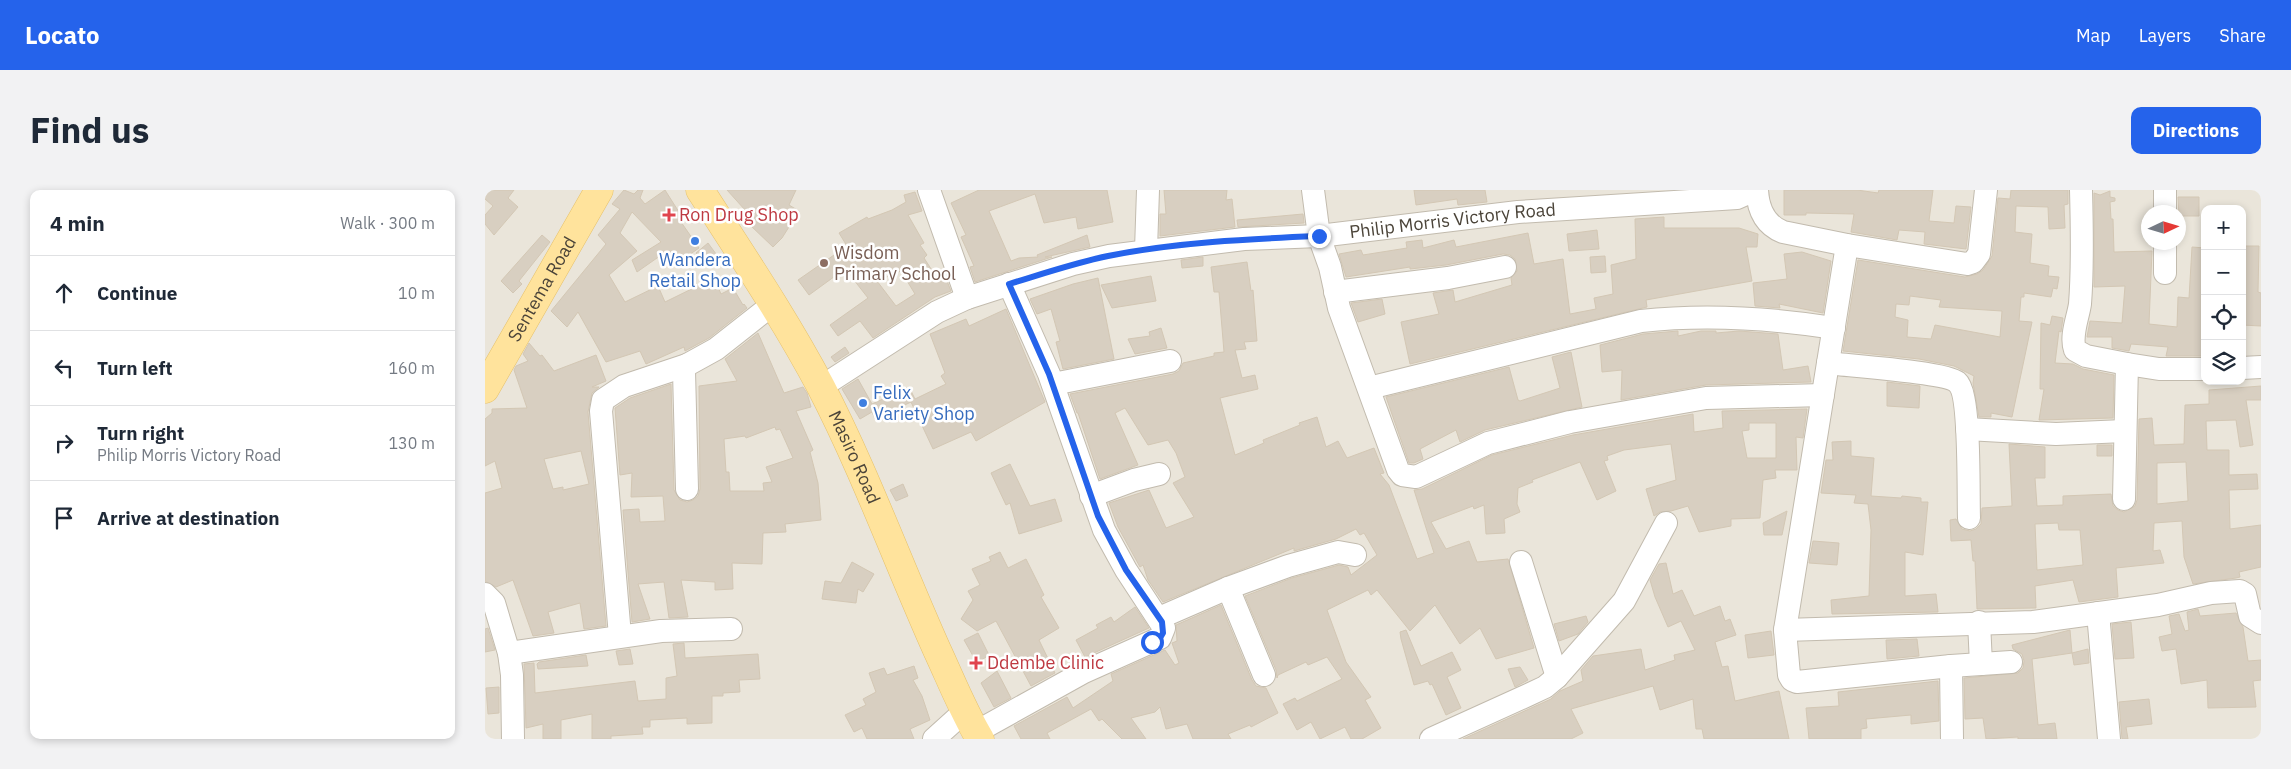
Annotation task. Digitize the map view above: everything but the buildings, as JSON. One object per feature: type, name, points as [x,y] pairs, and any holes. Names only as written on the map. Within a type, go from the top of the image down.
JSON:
[{"type":"main road","name":"Sentema Road","points":[[485,389],[599,190]]},
{"type":"main road","name":"Masiro Road","points":[[700,190],[772,304],[821,387],[973,727]]},
{"type":"street","points":[[929,190],[967,298]]},
{"type":"street","points":[[1146,250],[1148,190]]},
{"type":"street","points":[[1313,190],[1319,236],[1328,259],[1347,335],[1369,388],[1398,470],[1402,475],[1409,478],[1416,477],[1488,443],[1570,422],[1706,398],[1823,395]]},
{"type":"street","points":[[1756,190],[1766,221],[1773,228],[1783,232],[1847,245],[1962,264],[1973,262],[1979,254],[1986,190]]},
{"type":"street","name":"Philip Morris Victory Road","points":[[821,387],[937,312],[967,298],[1073,264],[1146,250],[1244,239],[1319,236],[1518,212],[1737,198],[1756,190]]},
{"type":"street","points":[[2081,190],[2080,295],[2074,345],[2079,354],[2159,369],[2201,369]]},
{"type":"street","points":[[2165,190],[2165,205]]},
{"type":"street","points":[[1847,245],[1785,630],[1789,676],[1791,680],[1797,682],[1951,666],[2011,662]]},
{"type":"street","points":[[2165,250],[2165,272]]},
{"type":"street","points":[[1335,292],[1448,278],[1505,267]]},
{"type":"street","points":[[934,739],[973,727],[1084,672],[1160,638],[1164,628],[1126,570],[1104,530],[1053,384],[1009,284]]},
{"type":"street","points":[[621,636],[601,411],[603,400],[624,386],[687,365],[716,349],[772,304]]},
{"type":"street","points":[[1369,388],[1641,321],[1680,318],[1737,318],[1797,322],[1834,328]]},
{"type":"street","points":[[1053,384],[1169,361]]},
{"type":"street","points":[[1829,363],[1950,378],[1957,382],[1962,388],[1967,429],[1969,518]]},
{"type":"street","points":[[2125,499],[2124,431],[2127,364]]},
{"type":"street","points":[[687,365],[684,371],[687,489]]},
{"type":"street","points":[[2246,368],[2261,367]]},
{"type":"street","points":[[1967,429],[2056,434],[2124,431]]},
{"type":"street","points":[[1091,496],[1134,480],[1159,474]]},
{"type":"street","points":[[1431,739],[1545,687],[1557,677],[1624,601],[1666,523]]},
{"type":"street","points":[[1159,618],[1228,588],[1325,555],[1338,552],[1355,555]]},
{"type":"street","points":[[1521,562],[1557,677]]},
{"type":"street","points":[[1228,588],[1264,675]]},
{"type":"street","points":[[1785,630],[1979,622],[2033,622],[2158,605],[2211,593],[2240,591],[2245,594],[2250,616],[2261,623]]},
{"type":"street","points":[[485,594],[494,603],[509,653],[512,675],[513,739]]},
{"type":"street","points":[[2098,613],[2109,739]]},
{"type":"street","points":[[1979,622],[1981,664]]},
{"type":"street","points":[[509,653],[661,631],[731,629]]},
{"type":"street","points":[[1951,666],[1952,739]]},
{"type":"shaded area","points":[[485,190],[2261,190],[2261,739],[485,739]]},
{"type":"place","name":"Ron Drug Shop","points":[[669,215]]},
{"type":"place","name":"Wandera Retail Shop","points":[[695,241]]},
{"type":"place","name":"Wisdom Primary School","points":[[824,263]]},
{"type":"place","name":"Felix Variety Shop","points":[[863,403]]},
{"type":"place","name":"Ddembe Clinic","points":[[976,663]]},
{"type":"route","points":[[1152,642],[1160,638],[1163,633],[1162,622],[1126,570],[1104,530],[1049,374],[1009,284],[1073,264],[1146,250],[1244,239],[1319,236]]}]
